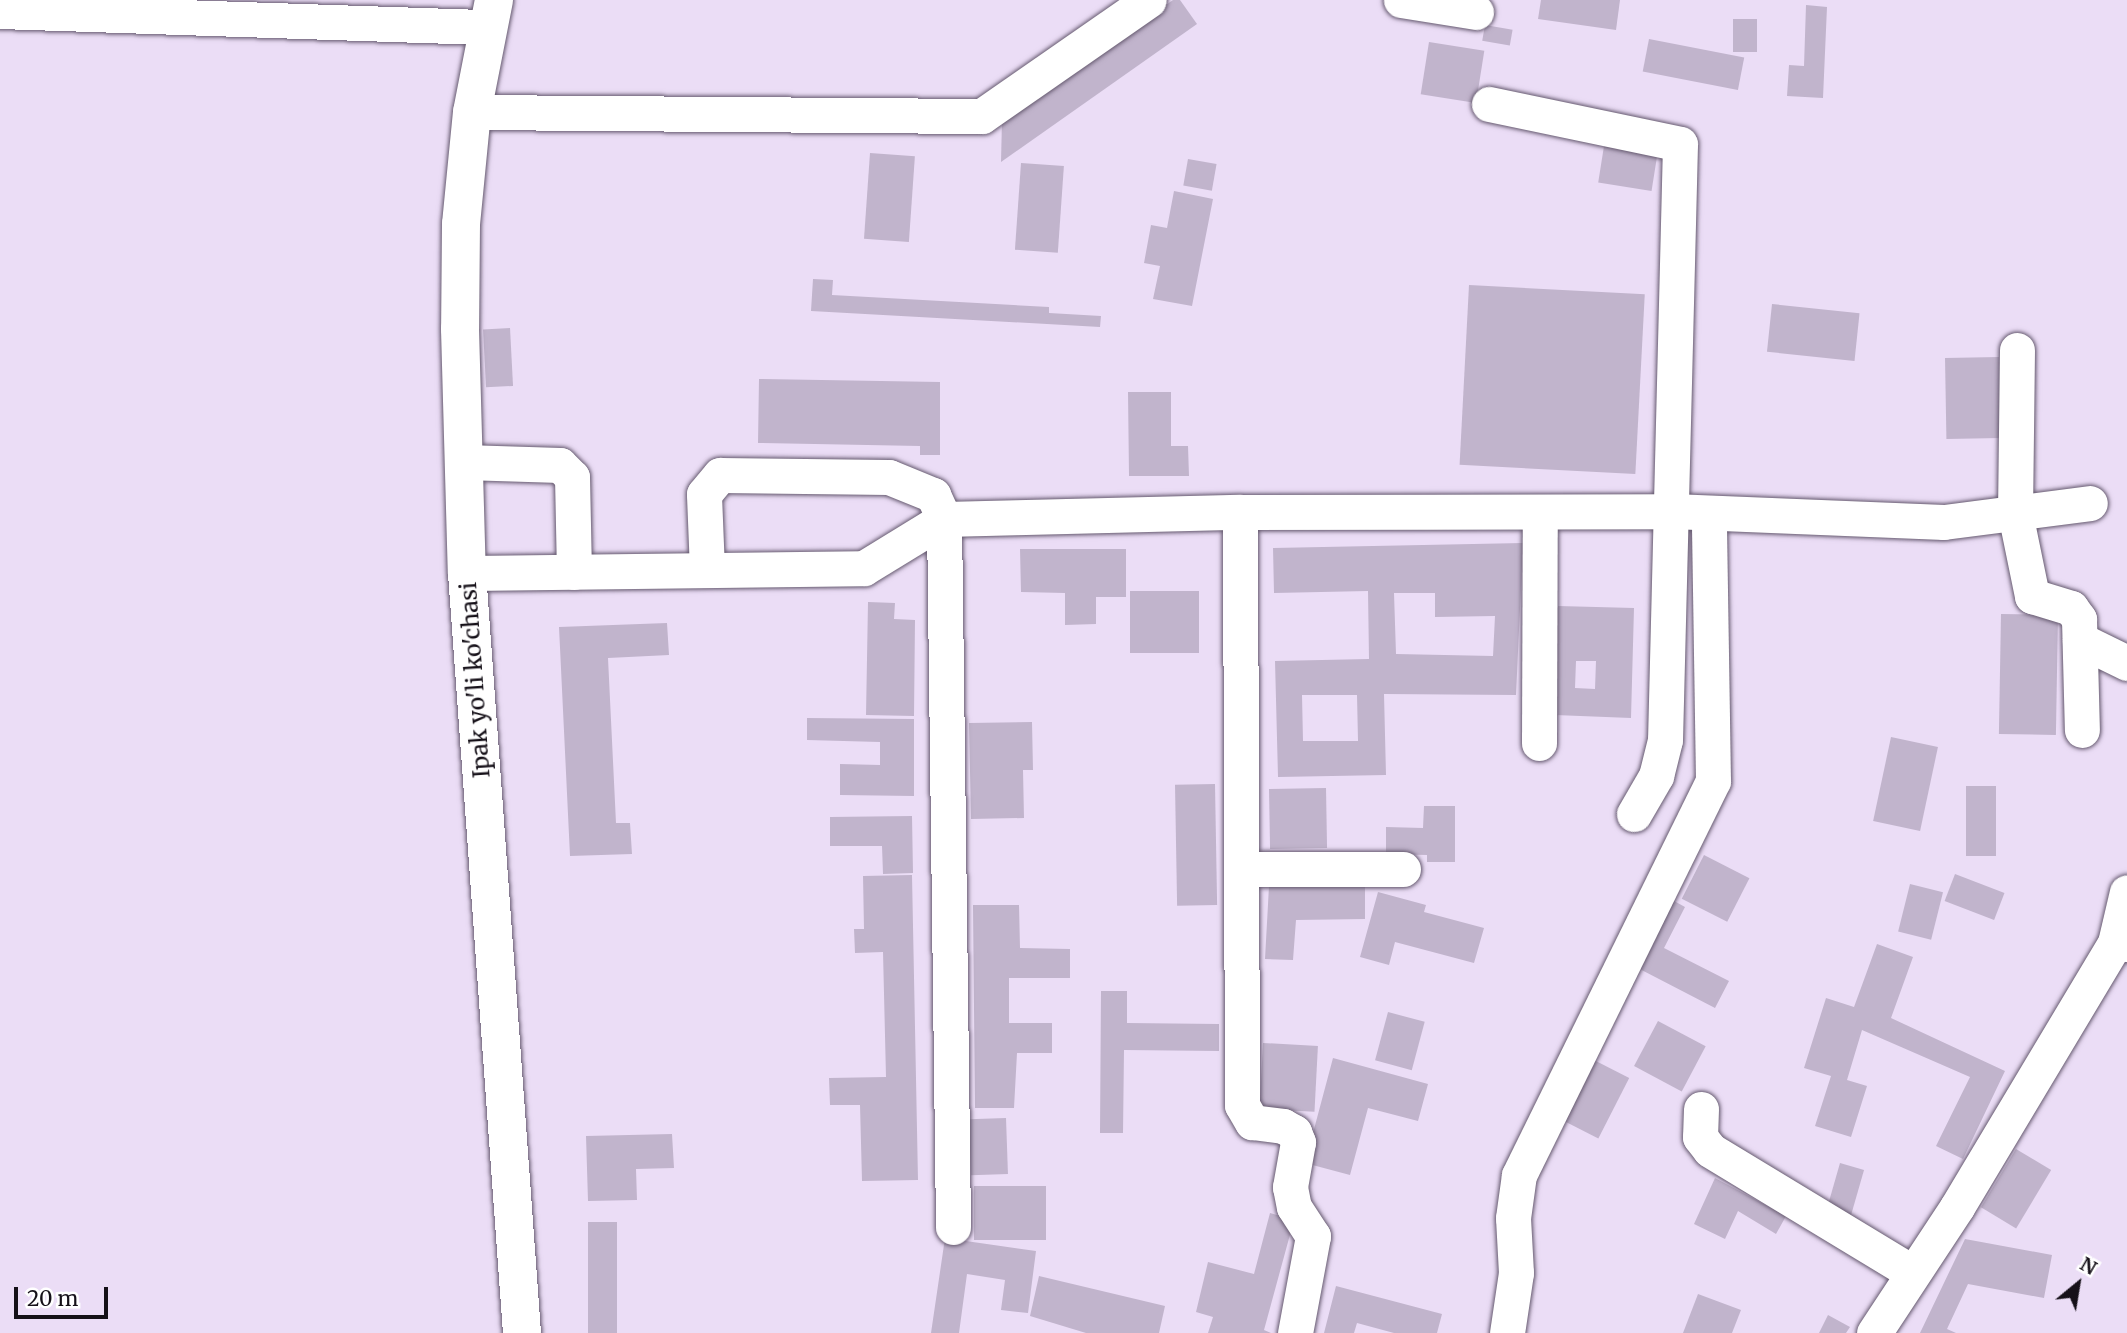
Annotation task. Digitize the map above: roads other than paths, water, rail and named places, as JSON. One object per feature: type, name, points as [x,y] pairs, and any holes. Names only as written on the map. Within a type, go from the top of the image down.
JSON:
[{"type":"main road","name":"Ipak yo'li ko'chasi","points":[[490,14],[472,112],[461,224],[464,463],[467,573],[522,1333]]},
{"type":"street","points":[[472,112],[982,116],[1149,0]]},
{"type":"street","points":[[1401,0],[1476,12]]},
{"type":"street","points":[[0,11],[490,14]]},
{"type":"street","points":[[1489,104],[1680,144],[1665,740],[1656,776],[1634,814]]},
{"type":"street","points":[[2017,350],[2015,513],[2032,596],[2071,608],[2079,619],[2082,730]]},
{"type":"street","points":[[464,463],[560,465],[572,477],[575,572]]},
{"type":"street","points":[[707,570],[704,494],[720,475],[888,477],[933,495],[944,519],[953,1227]]},
{"type":"street","points":[[467,573],[864,568],[944,519],[1240,512],[1672,511],[1944,522],[2090,503]]},
{"type":"street","points":[[1240,512],[1244,869],[1242,1105],[1252,1122],[1283,1126],[1294,1132],[1298,1142],[1290,1187],[1294,1207],[1313,1236],[1296,1333]]},
{"type":"street","points":[[1539,743],[1540,513]]},
{"type":"street","points":[[1507,1333],[1516,1273],[1513,1218],[1519,1175],[1713,782],[1709,513]]},
{"type":"street","points":[[2080,640],[2127,663]]},
{"type":"street","points":[[1244,869],[1403,869]]},
{"type":"street","points":[[1874,1333],[2121,944],[2127,892]]},
{"type":"street","points":[[1701,1109],[1700,1137],[1710,1150],[1913,1273]]}]
